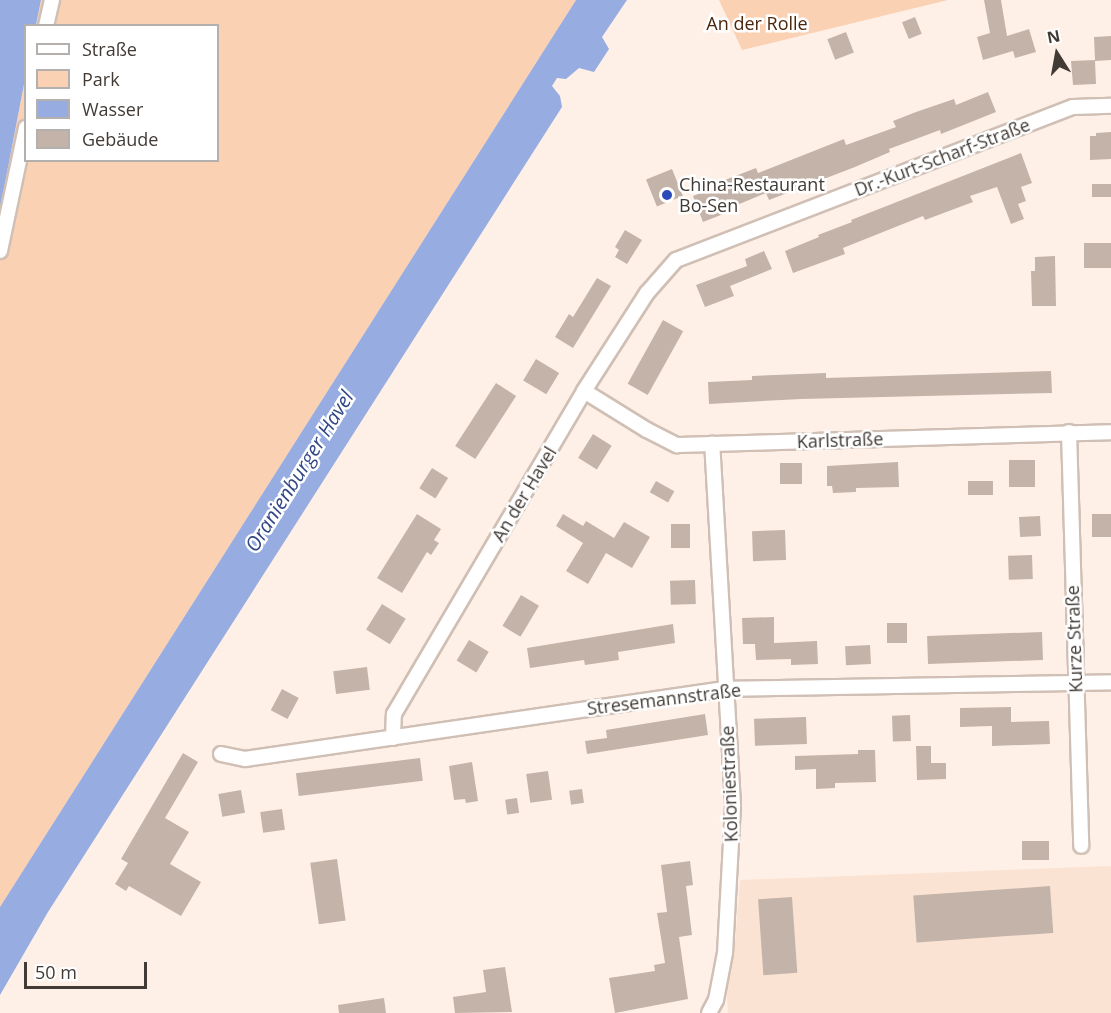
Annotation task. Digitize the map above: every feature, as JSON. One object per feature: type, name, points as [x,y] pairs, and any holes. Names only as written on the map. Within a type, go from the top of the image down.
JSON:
[{"type":"street","points":[[46,24],[52,0]]},
{"type":"street","name":"Dr.-Kurt-Scharf-Straße","points":[[675,260],[1073,107],[1111,106]]},
{"type":"street","points":[[0,251],[24,137]]},
{"type":"street","name":"An der Havel","points":[[393,738],[394,714],[584,391],[647,293],[675,260]]},
{"type":"street","name":"Karlstraße","points":[[584,391],[647,430],[677,445],[1111,432]]},
{"type":"street","name":"Kurze Straße","points":[[1069,432],[1081,846]]},
{"type":"street","name":"Koloniestraße","points":[[709,1013],[716,1000],[725,953],[730,898],[733,805],[712,444]]},
{"type":"street","name":"Stresemannstraße","points":[[221,754],[245,759],[725,689],[1111,682]]},
{"type":"shaded area","points":[[1111,866],[1111,1013],[728,1013],[726,980],[735,942],[740,880]]},
{"type":"green space","points":[[41,0],[576,0],[0,907],[0,209],[24,84],[24,162],[219,162],[219,24],[36,24]]},
{"type":"green space","name":"An der Rolle","points":[[719,0],[948,0],[742,50]]},
{"type":"water","points":[[0,0],[41,0],[36,24],[24,24],[24,84],[0,209]]},
{"type":"water","name":"Oranienburger Havel","points":[[576,0],[627,0],[602,37],[609,49],[594,72],[579,68],[566,79],[557,78],[552,86],[560,96],[562,107],[48,912],[0,995],[0,907]]},
{"type":"building","points":[[984,0],[1001,0],[1007,36],[1029,29],[1036,52],[1015,58],[1013,51],[983,60],[977,37],[990,33]]},
{"type":"building","points":[[915,17],[922,34],[909,39],[902,22]]},
{"type":"building","points":[[846,32],[854,53],[835,60],[827,39]]},
{"type":"building","points":[[1111,36],[1111,60],[1095,61],[1096,84],[1073,85],[1071,61],[1095,60],[1094,37]]},
{"type":"building","points":[[988,92],[996,112],[941,134],[940,130],[889,149],[890,152],[855,167],[769,200],[766,193],[703,222],[693,196],[726,183],[725,180],[756,168],[758,173],[844,139],[846,145],[896,127],[893,121],[916,112],[954,99],[956,105]]},
{"type":"building","points":[[1111,132],[1111,159],[1090,160],[1090,136],[1096,136],[1096,133]]},
{"type":"building","points":[[1021,153],[1032,183],[1021,187],[1026,201],[1018,204],[1024,219],[1011,224],[997,187],[970,196],[973,202],[925,220],[923,216],[843,248],[845,254],[793,273],[785,251],[852,222],[851,220]]},
{"type":"building","points":[[672,169],[683,196],[657,206],[646,179]]},
{"type":"building","points":[[1092,184],[1111,184],[1111,197],[1092,197]]},
{"type":"building","points":[[625,230],[642,240],[627,264],[615,257],[619,250],[615,247]]},
{"type":"building","points":[[1084,243],[1111,243],[1111,268],[1084,268]]},
{"type":"building","points":[[764,251],[772,269],[730,286],[734,296],[705,307],[696,285],[747,266],[745,259]]},
{"type":"building","points":[[1055,256],[1056,306],[1032,306],[1031,271],[1035,271],[1035,257]]},
{"type":"building","points":[[597,278],[611,286],[573,348],[555,337],[569,314],[573,317]]},
{"type":"building","points":[[663,320],[683,331],[648,395],[628,384]]},
{"type":"building","points":[[536,359],[559,373],[546,394],[523,380]]},
{"type":"building","points":[[1051,371],[1052,393],[801,399],[709,404],[708,382],[752,380],[752,376],[826,373],[826,378]]},
{"type":"building","points":[[496,383],[516,396],[475,459],[455,446]]},
{"type":"building","points":[[593,434],[612,446],[597,469],[578,458]]},
{"type":"building","points":[[1009,460],[1035,460],[1035,487],[1009,487]]},
{"type":"building","points":[[898,462],[899,487],[856,488],[856,492],[833,493],[832,486],[827,486],[827,466]]},
{"type":"building","points":[[780,463],[802,463],[802,484],[780,484]]},
{"type":"building","points":[[432,468],[448,478],[435,498],[419,488]]},
{"type":"building","points":[[656,481],[674,491],[668,503],[650,492]]},
{"type":"building","points":[[968,481],[993,481],[993,495],[968,495]]},
{"type":"building","points":[[417,514],[441,529],[434,540],[439,543],[431,555],[427,552],[402,593],[377,578]]},
{"type":"building","points":[[563,514],[583,526],[586,521],[614,538],[624,522],[650,537],[632,568],[606,553],[588,584],[566,571],[583,543],[556,526]]},
{"type":"building","points":[[1092,514],[1111,514],[1111,537],[1092,537]]},
{"type":"building","points":[[1040,516],[1041,536],[1020,537],[1019,517]]},
{"type":"building","points":[[671,524],[690,524],[690,548],[671,548]]},
{"type":"building","points":[[785,530],[786,560],[753,561],[752,531]]},
{"type":"building","points":[[1032,555],[1033,579],[1009,580],[1008,556]]},
{"type":"building","points":[[695,580],[696,604],[671,605],[670,581]]},
{"type":"building","points":[[521,595],[539,606],[520,637],[502,626]]},
{"type":"building","points":[[382,604],[406,619],[390,644],[366,629]]},
{"type":"building","points":[[774,617],[774,643],[817,641],[818,664],[791,665],[791,659],[756,660],[755,644],[743,644],[742,618]]},
{"type":"building","points":[[887,623],[907,623],[907,643],[887,643]]},
{"type":"building","points":[[673,624],[675,643],[618,652],[619,660],[585,665],[584,660],[530,668],[527,648]]},
{"type":"building","points":[[1042,632],[1043,660],[928,664],[927,636]]},
{"type":"building","points":[[469,640],[489,652],[476,672],[457,661]]},
{"type":"building","points":[[870,645],[871,664],[846,665],[845,646]]},
{"type":"building","points":[[367,667],[370,690],[336,694],[333,671]]},
{"type":"building","points":[[282,689],[299,698],[288,719],[271,710]]},
{"type":"building","points":[[1011,707],[1011,722],[1049,721],[1050,744],[992,746],[992,726],[960,727],[960,708]]},
{"type":"building","points":[[705,714],[708,735],[587,754],[585,741],[607,738],[606,730]]},
{"type":"building","points":[[910,715],[911,741],[893,742],[892,716]]},
{"type":"building","points":[[806,717],[807,744],[755,746],[754,719]]},
{"type":"building","points":[[916,746],[931,746],[931,763],[946,763],[946,779],[917,780]]},
{"type":"building","points":[[858,750],[875,750],[876,782],[835,783],[835,788],[816,789],[816,769],[795,770],[795,756],[858,754]]},
{"type":"building","points":[[183,753],[198,762],[165,818],[189,832],[170,864],[201,882],[181,916],[129,886],[126,891],[115,884],[128,863],[121,859]]},
{"type":"building","points":[[420,758],[423,781],[299,796],[296,773]]},
{"type":"building","points":[[472,762],[478,801],[466,803],[465,799],[454,800],[449,766]]},
{"type":"building","points":[[548,771],[552,800],[530,803],[526,774]]},
{"type":"building","points":[[582,789],[584,803],[571,805],[569,791]]},
{"type":"building","points":[[241,790],[245,813],[222,817],[218,794]]},
{"type":"building","points":[[517,798],[519,813],[507,815],[505,800]]},
{"type":"building","points":[[282,809],[285,830],[263,833],[260,812]]},
{"type":"building","points":[[1022,841],[1049,841],[1049,860],[1022,860]]},
{"type":"building","points":[[337,859],[346,920],[319,924],[310,863]]},
{"type":"building","points":[[690,861],[693,885],[686,886],[692,935],[679,937],[688,999],[615,1013],[609,978],[655,971],[654,965],[665,963],[657,913],[667,912],[661,865]]},
{"type":"building","points":[[1050,886],[1053,933],[917,942],[913,896]]},
{"type":"building","points":[[792,897],[797,973],[763,975],[758,899]]},
{"type":"building","points":[[505,967],[512,1012],[455,1013],[453,997],[486,992],[483,970]]},
{"type":"building","points":[[384,998],[386,1013],[339,1013],[338,1005]]},
{"type":"place","name":"China-Restaurant Bo-Sen","points":[[667,195]]}]
